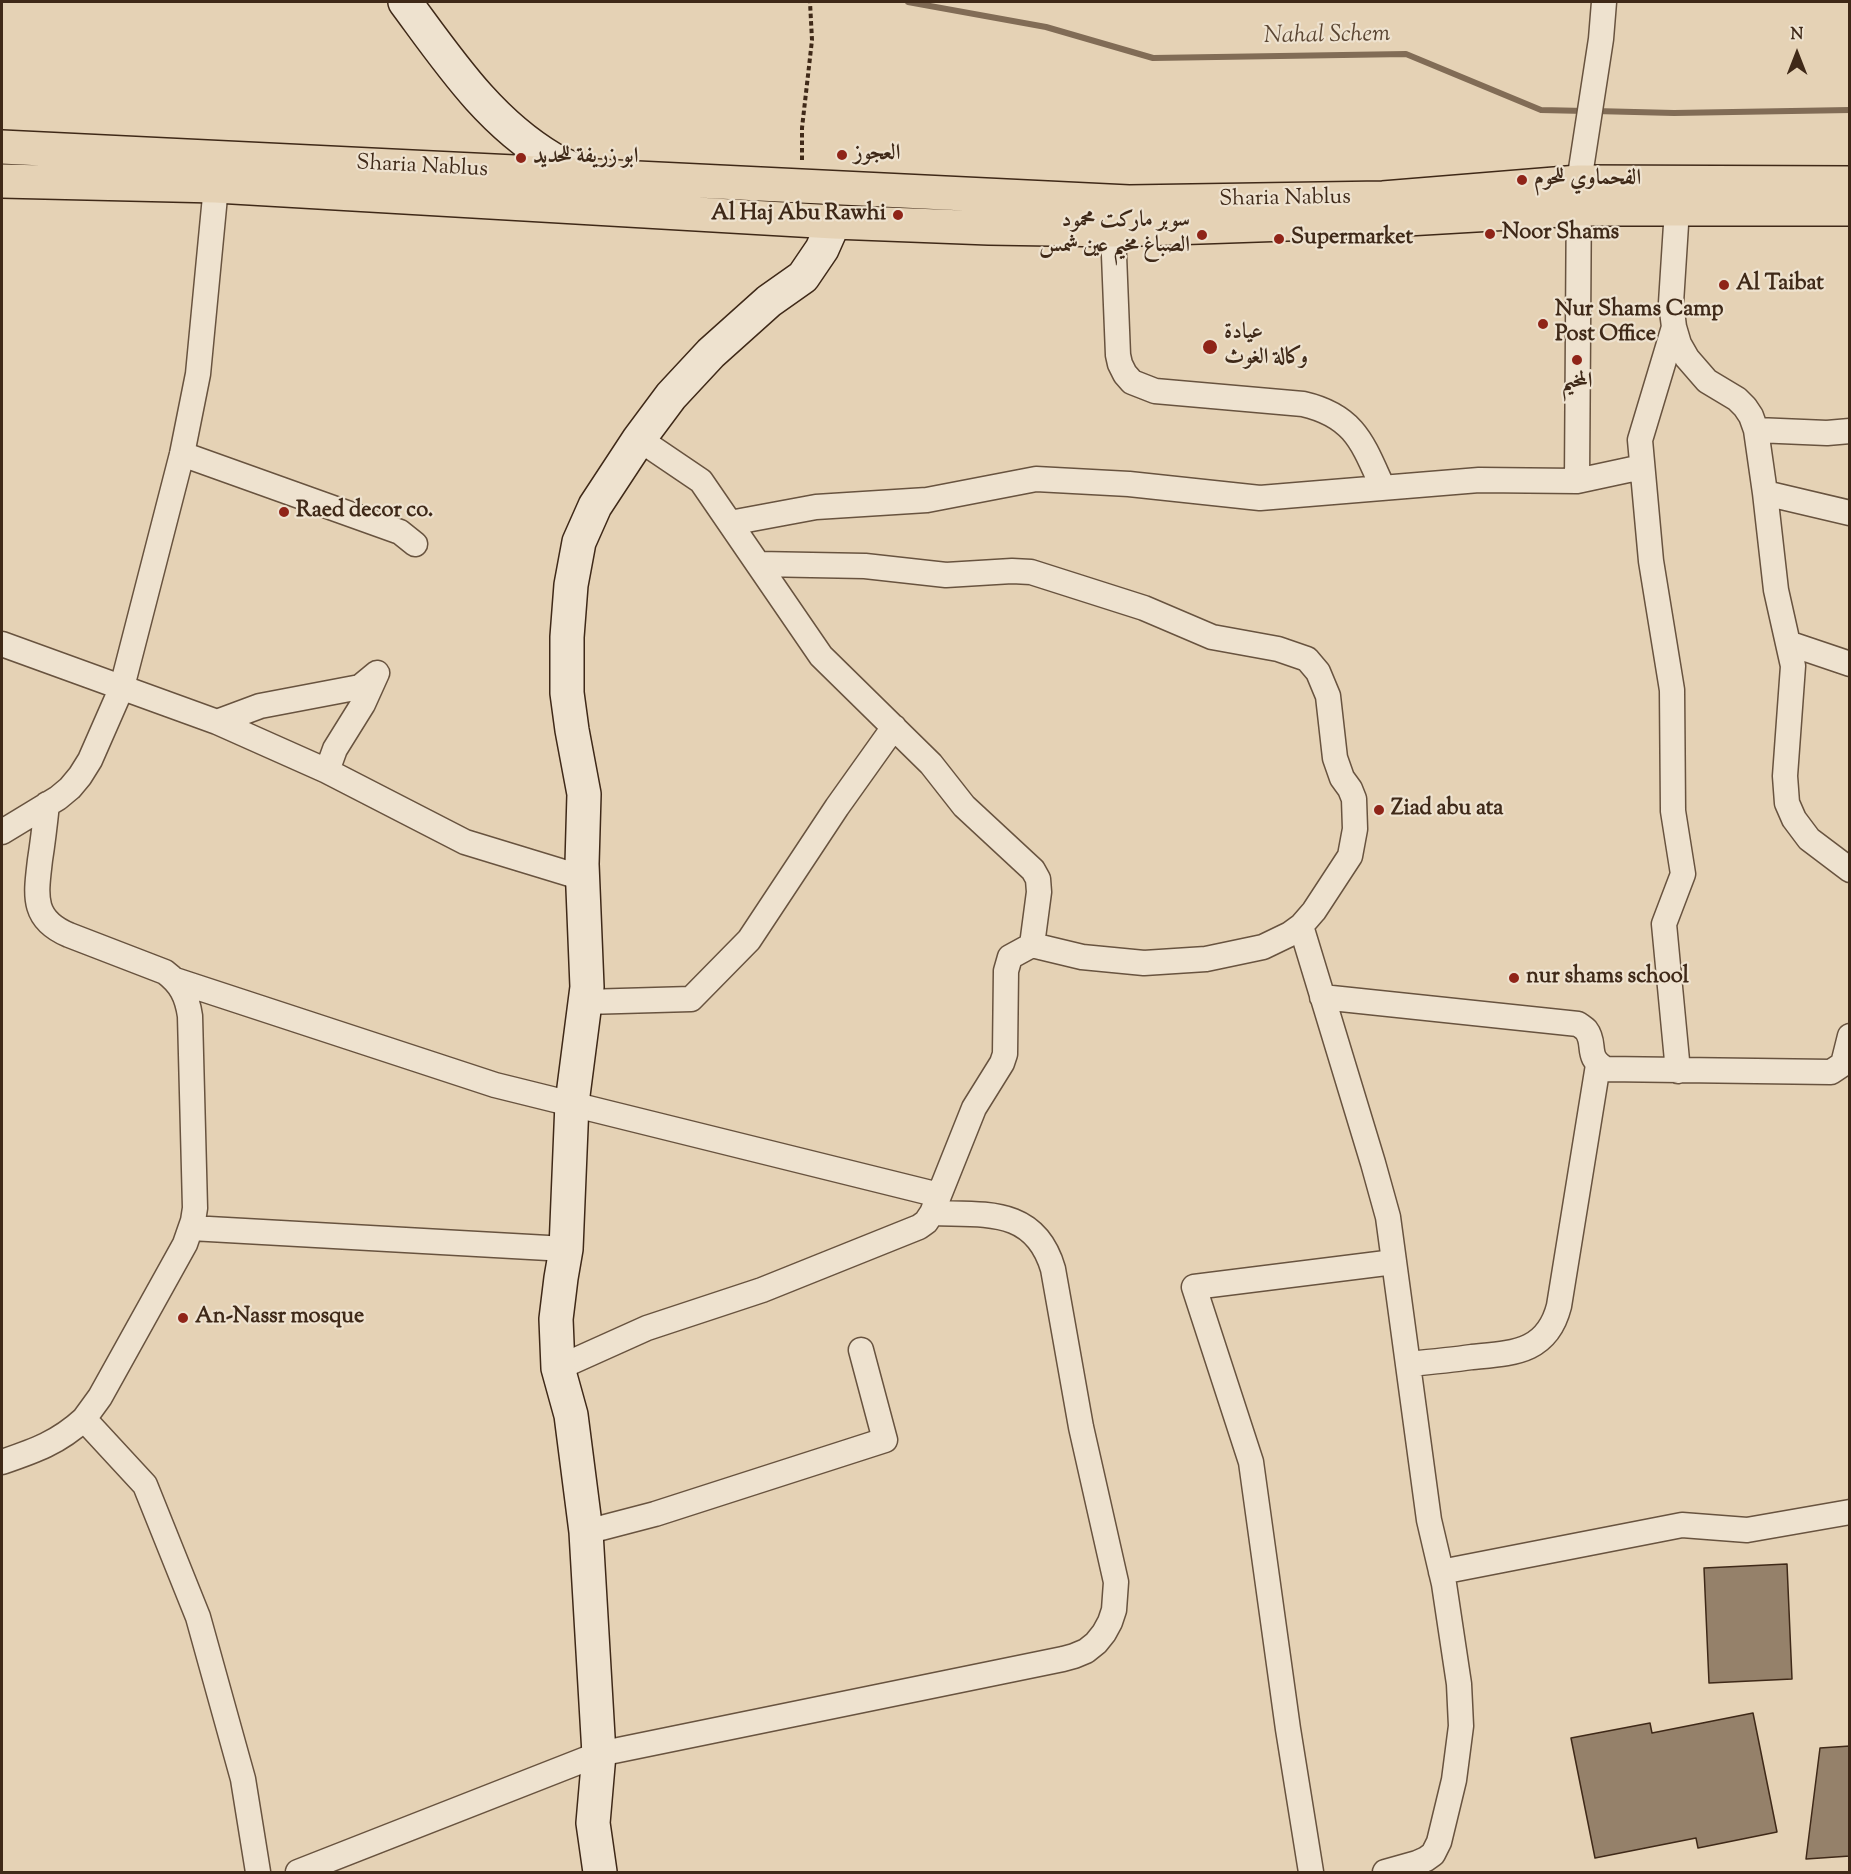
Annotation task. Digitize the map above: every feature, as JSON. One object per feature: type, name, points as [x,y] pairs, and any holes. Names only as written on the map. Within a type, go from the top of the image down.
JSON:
[{"type":"main road","name":"Sharia Nablus","points":[[2,147],[801,188],[1129,202],[1578,196],[1850,183]]},
{"type":"main road","name":"Sharia Nablus","points":[[2,181],[216,186],[834,222],[1113,230],[1373,221],[1578,196],[1677,209],[1850,209]]},
{"type":"street","points":[[405,2],[476,96],[512,131],[554,160],[591,177]]},
{"type":"street","points":[[1576,481],[1578,196],[1604,2]]},
{"type":"street","points":[[476,96],[512,173]]},
{"type":"street","points":[[2,832],[70,788],[80,776],[90,760],[122,687],[182,454],[198,375],[216,186]]},
{"type":"street","points":[[1677,209],[1671,303],[1679,344],[1696,370],[1707,381],[1745,406],[1755,430],[1776,590],[1793,666],[1785,776],[1787,803],[1794,819],[1809,839],[1850,870]]},
{"type":"street","points":[[600,1872],[593,1823],[599,1754],[586,1532],[571,1415],[558,1368],[556,1319],[566,1250],[572,1103],[587,987],[583,878],[584,794],[567,693],[567,637],[571,585],[579,542],[595,506],[639,439],[671,396],[711,353],[769,301],[803,277],[822,249],[834,222]]},
{"type":"street","points":[[1113,230],[1118,355],[1125,374],[1132,382],[1155,391],[1303,404],[1331,413],[1353,431],[1364,446],[1383,488]]},
{"type":"street","points":[[1674,327],[1640,440],[1651,561],[1672,690],[1673,811],[1683,874],[1664,924],[1678,1071]]},
{"type":"street","points":[[1755,430],[1827,433],[1850,431]]},
{"type":"street","points":[[639,439],[701,481],[821,657],[931,764],[964,806],[1033,870],[1038,879],[1039,892],[1032,945]]},
{"type":"street","points":[[182,454],[400,532],[415,544]]},
{"type":"street","points":[[730,523],[816,507],[927,500],[1036,479],[1129,484],[1260,498],[1479,480],[1576,481],[1642,467]]},
{"type":"street","points":[[1765,493],[1850,513]]},
{"type":"street","points":[[558,1368],[647,1328],[762,1290],[919,1227],[926,1222],[936,1204],[974,1108],[1002,1063],[1005,1054],[1006,971],[1011,957],[1032,945],[1082,957],[1113,961],[1175,962],[1206,959],[1263,947],[1290,934],[1300,926],[1314,911],[1350,856],[1355,829],[1354,799],[1342,778],[1335,758],[1328,696],[1318,672],[1307,659],[1278,649],[1212,637],[1144,608],[1031,572],[946,575],[865,566],[758,564]]},
{"type":"street","points":[[1788,643],[1850,664]]},
{"type":"street","points":[[2,644],[217,722],[327,771],[465,842],[583,878]]},
{"type":"street","points":[[217,722],[260,706],[360,687],[377,673],[363,704],[335,749],[327,771]]},
{"type":"street","points":[[585,1002],[691,999],[749,940],[837,807],[894,727]]},
{"type":"street","points":[[47,804],[36,894],[40,910],[50,924],[59,931],[156,968],[175,980],[495,1085],[572,1103],[936,1204],[1013,1220],[1034,1234],[1049,1256],[1081,1427],[1116,1582],[1114,1610],[1104,1633],[1096,1643],[1086,1651],[1063,1659],[599,1754],[298,1872]]},
{"type":"street","points":[[1300,926],[1388,1217],[1429,1520],[1442,1572],[1459,1684],[1461,1726],[1454,1780],[1438,1842],[1433,1854],[1417,1863],[1385,1872]]},
{"type":"street","points":[[2,1462],[58,1440],[84,1419],[95,1406],[185,1244],[191,1228],[195,1208],[190,1016],[183,990],[175,980]]},
{"type":"street","points":[[1322,997],[1578,1024],[1588,1032],[1593,1056],[1598,1065],[1606,1069],[1831,1072],[1843,1064],[1850,1036]]},
{"type":"street","points":[[1408,1364],[1513,1353],[1532,1346],[1552,1326],[1559,1306],[1598,1065]]},
{"type":"street","points":[[191,1228],[566,1250]]},
{"type":"street","points":[[1311,1872],[1288,1729],[1251,1462],[1194,1287],[1394,1262]]},
{"type":"street","points":[[586,1532],[655,1514],[885,1440],[861,1350]]},
{"type":"street","points":[[84,1419],[145,1485],[198,1617],[243,1779],[258,1872]]},
{"type":"street","points":[[1442,1572],[1682,1525],[1747,1530],[1850,1512]]},
{"type":"path","points":[[801,188],[802,128],[812,40],[810,2]]},
{"type":"building","points":[[1787,1564],[1792,1679],[1709,1683],[1704,1568]]},
{"type":"building","points":[[1753,1713],[1777,1832],[1698,1848],[1696,1838],[1595,1858],[1571,1738],[1650,1723],[1652,1733]]},
{"type":"building","points":[[1850,1746],[1850,1856],[1806,1859],[1820,1748]]},
{"type":"waterway","name":"Nahal Schem","points":[[908,2],[1046,27],[1153,58],[1406,54],[1541,110],[1585,111]]},
{"type":"waterway","name":"Nahal Schem","points":[[1595,111],[1674,113],[1850,110]]},
{"type":"place","name":"العجوز","points":[[842,155]]},
{"type":"place","name":"ابو زريفة للحديد","points":[[521,158]]},
{"type":"place","name":"الفحماوي للحوم","points":[[1522,180]]},
{"type":"place","name":"Al Haj Abu Rawhi","points":[[898,215]]},
{"type":"place","name":"Noor Shams","points":[[1490,234]]},
{"type":"place","name":"سوبر ماركت محمود الصباغ مخيم عين شمس","points":[[1202,235]]},
{"type":"place","name":"Supermarket","points":[[1279,239]]},
{"type":"place","name":"Al Taibat","points":[[1724,285]]},
{"type":"place","name":"Nur Shams Camp Post Office","points":[[1543,324]]},
{"type":"place","name":"عيادة وكالة الغوث","points":[[1210,347]]},
{"type":"place","name":"المخيم","points":[[1577,360]]},
{"type":"place","name":"Raed decor co.","points":[[284,512]]},
{"type":"place","name":"Ziad abu ata","points":[[1379,810]]},
{"type":"place","name":"nur shams school","points":[[1514,978]]},
{"type":"place","name":"An-Nassr mosque","points":[[183,1318]]}]
